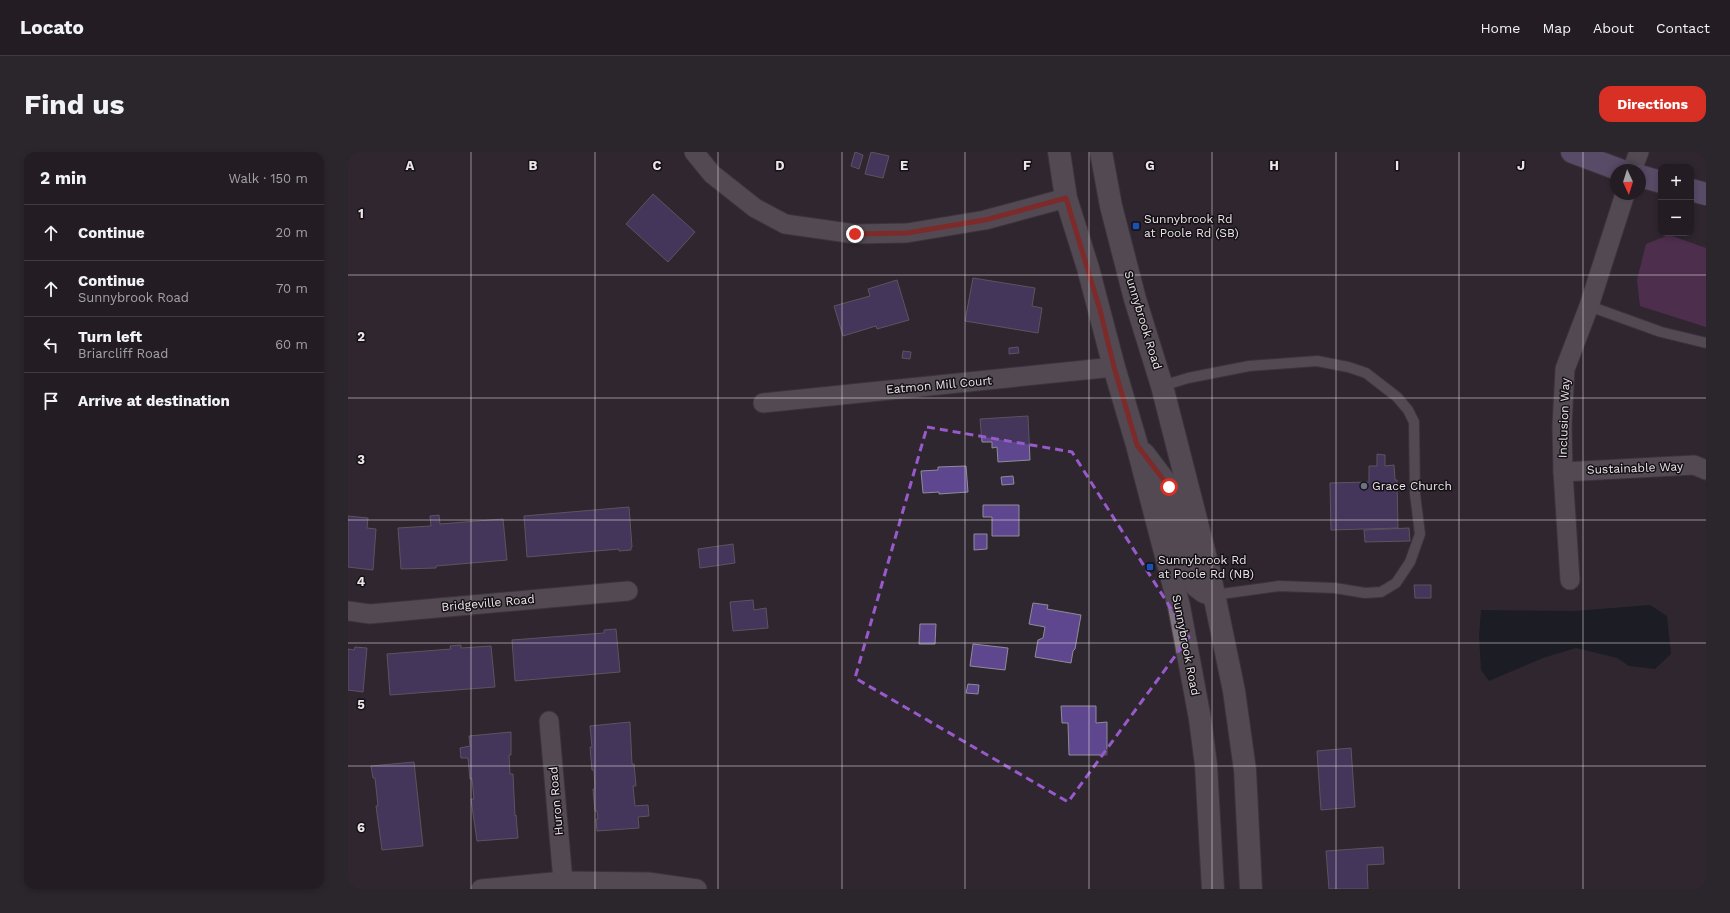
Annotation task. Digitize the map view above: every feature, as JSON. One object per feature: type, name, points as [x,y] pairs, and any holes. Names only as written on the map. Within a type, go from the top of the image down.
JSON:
[{"type":"main road","name":"Sunnybrook Road","points":[[1059,152],[1066,198],[1100,310],[1179,606],[1200,719],[1206,765],[1212,889]]},
{"type":"main road","name":"Sunnybrook Road","points":[[1101,152],[1111,206],[1135,299],[1162,386],[1208,566],[1234,691],[1245,770],[1251,889]]},
{"type":"main road","points":[[1572,152],[1610,166]]},
{"type":"main road","points":[[1646,178],[1658,181]]},
{"type":"main road","points":[[1694,191],[1706,194]]},
{"type":"main road","points":[[1137,445],[1169,487],[1182,540],[1196,586],[1204,592],[1214,595]]},
{"type":"street","points":[[694,152],[712,174],[755,208],[785,224],[855,234],[907,233],[985,220],[1066,198]]},
{"type":"street","points":[[1634,164],[1639,152]]},
{"type":"street","name":"Inclusion Way","points":[[1570,580],[1562,472],[1562,426],[1565,369],[1589,306],[1623,200]]},
{"type":"street","name":"Eatmon Mill Court","points":[[763,403],[1114,367]]},
{"type":"street","name":"Sustainable Way","points":[[1562,472],[1694,466],[1706,470]]},
{"type":"street","name":"Bridgeville Road","points":[[348,611],[370,614],[628,590]]},
{"type":"street","name":"Huron Road","points":[[550,721],[563,881]]},
{"type":"street","points":[[481,889],[534,887],[563,881],[648,882],[697,889]]},
{"type":"lane","points":[[1589,306],[1661,332],[1706,342]]},
{"type":"lane","points":[[1162,386],[1188,378],[1249,366],[1317,362],[1348,367],[1366,373],[1397,397],[1408,410],[1414,422],[1415,494],[1420,534],[1410,562],[1396,583],[1380,592],[1365,592],[1335,588],[1279,586],[1214,595]]},
{"type":"highlighted area","points":[[927,427],[1072,452],[1189,637],[1068,802],[855,678]]},
{"type":"shaded area","points":[[1666,236],[1672,236],[1706,248],[1706,327],[1640,306],[1637,280],[1646,244]]},
{"type":"shaded area","points":[[1650,605],[1667,616],[1671,654],[1655,669],[1629,666],[1617,658],[1576,648],[1543,658],[1489,681],[1481,670],[1479,637],[1481,610],[1574,611]]},
{"type":"building","points":[[855,152],[863,155],[859,169],[851,166]]},
{"type":"building","points":[[871,152],[889,156],[883,178],[865,174]]},
{"type":"building","points":[[653,194],[695,232],[668,262],[626,224]]},
{"type":"building","points":[[973,278],[1035,288],[1032,306],[1042,308],[1038,333],[965,321]]},
{"type":"building","points":[[897,280],[909,320],[877,329],[876,326],[843,336],[834,306],[870,296],[868,289]]},
{"type":"building","points":[[1018,347],[1019,353],[1009,354],[1009,348]]},
{"type":"building","points":[[903,351],[911,352],[910,359],[902,358]]},
{"type":"building","points":[[1028,416],[1030,460],[998,462],[997,447],[992,448],[992,442],[982,442],[980,419]]},
{"type":"building","points":[[1377,454],[1385,455],[1385,466],[1394,465],[1395,480],[1397,480],[1398,528],[1331,530],[1330,483],[1369,482],[1369,466],[1377,466]]},
{"type":"building","points":[[966,466],[968,492],[939,494],[939,492],[923,493],[921,471],[938,470],[938,467]]},
{"type":"building","points":[[1013,476],[1014,484],[1002,485],[1001,477]]},
{"type":"building","points":[[983,505],[1019,505],[1019,536],[992,536],[992,517],[983,517]]},
{"type":"building","points":[[629,507],[631,550],[619,551],[619,549],[527,557],[524,516]]},
{"type":"building","points":[[439,515],[440,524],[503,519],[507,560],[436,566],[436,568],[401,569],[398,528],[431,526],[430,516]]},
{"type":"building","points":[[348,516],[368,518],[367,528],[376,529],[373,570],[348,567]]},
{"type":"building","points":[[1409,528],[1410,541],[1365,542],[1364,530]]},
{"type":"building","points":[[974,534],[987,534],[987,549],[974,550]]},
{"type":"building","points":[[733,544],[735,563],[700,568],[698,549]]},
{"type":"building","points":[[1414,585],[1431,585],[1431,598],[1415,598]]},
{"type":"building","points":[[753,600],[754,610],[766,608],[768,628],[733,631],[730,602]]},
{"type":"building","points":[[1033,603],[1048,605],[1047,609],[1081,615],[1071,663],[1035,657],[1038,640],[1043,638],[1045,627],[1029,624]]},
{"type":"building","points":[[920,624],[936,624],[935,644],[919,644]]},
{"type":"building","points":[[616,629],[620,672],[515,681],[512,640],[604,633],[604,630]]},
{"type":"building","points":[[973,644],[1008,648],[1005,670],[970,666]]},
{"type":"building","points":[[461,645],[461,648],[491,646],[495,687],[390,695],[387,654],[451,649],[450,646]]},
{"type":"building","points":[[355,647],[367,648],[363,692],[348,690],[348,649],[354,650]]},
{"type":"building","points":[[968,684],[979,685],[978,694],[966,693]]},
{"type":"building","points":[[1061,706],[1096,706],[1096,723],[1107,722],[1107,755],[1069,755],[1068,723],[1062,723]]},
{"type":"building","points":[[630,722],[632,764],[634,764],[636,786],[633,786],[635,806],[648,805],[649,816],[638,817],[639,828],[597,831],[596,819],[598,819],[597,811],[595,811],[593,789],[595,789],[594,770],[592,770],[590,747],[592,747],[590,726]]},
{"type":"building","points":[[511,732],[511,755],[509,755],[510,774],[513,774],[515,816],[516,815],[518,838],[477,841],[471,799],[474,799],[472,779],[470,779],[468,758],[461,758],[460,748],[470,746],[469,736]]},
{"type":"building","points":[[1351,748],[1355,807],[1321,810],[1317,751]]},
{"type":"building","points":[[414,762],[423,846],[382,850],[376,806],[378,806],[375,778],[373,778],[371,766]]},
{"type":"building","points":[[1383,847],[1384,864],[1367,865],[1368,889],[1329,889],[1326,851]]},
{"type":"place","name":"Sunnybrook Rd at Poole Rd (SB)","points":[[1136,226]]},
{"type":"place","name":"Grace Church","points":[[1364,486]]},
{"type":"place","name":"Sunnybrook Rd at Poole Rd (NB)","points":[[1150,567]]},
{"type":"route","points":[[855,234],[907,233],[985,220],[1066,198],[1088,268],[1114,367],[1137,445],[1169,487]]}]
